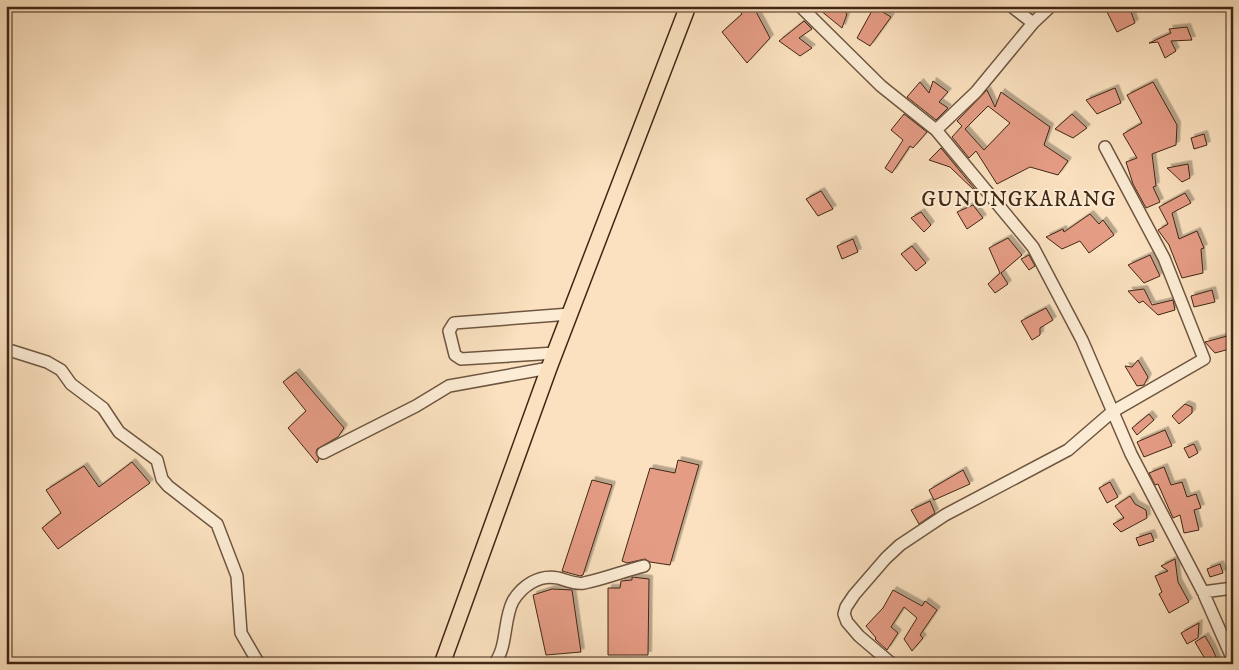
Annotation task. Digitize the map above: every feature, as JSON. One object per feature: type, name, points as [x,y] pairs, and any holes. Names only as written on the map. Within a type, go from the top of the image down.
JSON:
[{"type":"main road","points":[[442,664],[549,368],[688,6]]},
{"type":"street","points":[[1011,6],[1033,22]]},
{"type":"street","points":[[936,130],[976,92],[1033,22],[1051,6]]},
{"type":"street","points":[[803,7],[881,86],[936,130],[1033,246],[1082,340],[1112,412],[1148,488],[1203,592],[1233,660]]},
{"type":"street","points":[[892,664],[859,636],[847,622],[844,614],[846,606],[868,578],[900,545],[945,516],[1068,450],[1112,412],[1204,359],[1164,258],[1105,147]]},
{"type":"street","points":[[555,353],[461,359],[455,355],[449,331],[454,323],[570,314]]},
{"type":"street","points":[[12,351],[47,362],[61,370],[71,384],[103,408],[119,432],[157,460],[162,479],[168,486],[216,522],[237,576],[241,633],[260,664]]},
{"type":"street","points":[[323,453],[416,406],[449,386],[549,368]]},
{"type":"street","points":[[494,664],[500,651],[512,603],[521,589],[543,578],[555,577],[584,583],[644,566]]},
{"type":"street","points":[[1203,592],[1233,588]]},
{"type":"building","points":[[744,6],[753,6],[770,38],[747,63],[722,32],[742,14],[739,9]]},
{"type":"building","points":[[815,6],[839,6],[847,14],[842,28]]},
{"type":"building","points":[[1104,6],[1129,6],[1135,23],[1117,32]]},
{"type":"building","points":[[874,7],[891,17],[870,46],[857,38]]},
{"type":"building","points":[[804,21],[812,29],[799,38],[812,48],[800,56],[779,41]]},
{"type":"building","points":[[1187,27],[1192,40],[1171,41],[1176,51],[1165,58],[1158,42],[1149,43],[1171,33],[1169,29]]},
{"type":"building","points":[[933,81],[948,92],[939,102],[948,108],[936,120],[907,97],[920,82],[929,93]]},
{"type":"building","points":[[1153,82],[1177,125],[1176,145],[1152,154],[1156,186],[1153,187],[1160,202],[1146,208],[1133,184],[1126,162],[1137,158],[1123,134],[1142,123],[1127,95]]},
{"type":"building","points":[[1115,88],[1121,103],[1097,114],[1086,100]]},
{"type":"building","points":[[987,90],[995,107],[1001,92],[1050,127],[1044,145],[1068,161],[1058,175],[1030,167],[997,184],[976,151],[969,158],[952,137],[962,126],[957,121]],"holes":[[[988,106],[1010,123],[984,150],[965,129]]]},
{"type":"building","points":[[904,114],[927,132],[913,148],[910,146],[892,173],[885,168],[903,140],[891,130]]},
{"type":"building","points":[[1072,114],[1087,128],[1073,138],[1055,129]]},
{"type":"building","points":[[1204,134],[1207,145],[1194,149],[1191,138]]},
{"type":"building","points":[[941,148],[976,192],[950,167],[929,160]]},
{"type":"building","points":[[1188,164],[1190,178],[1182,182],[1167,168]]},
{"type":"building","points":[[821,191],[833,209],[818,216],[806,199]]},
{"type":"building","points":[[1185,193],[1191,203],[1172,213],[1179,239],[1197,231],[1204,248],[1201,249],[1203,273],[1182,278],[1169,245],[1158,230],[1168,224],[1159,207]]},
{"type":"building","points":[[973,205],[983,218],[967,229],[957,212]]},
{"type":"building","points":[[921,212],[931,225],[924,232],[911,218]]},
{"type":"building","points":[[1090,214],[1099,224],[1103,220],[1114,235],[1089,253],[1080,241],[1062,249],[1046,237],[1063,229],[1064,232]]},
{"type":"building","points":[[1008,238],[1022,255],[1001,273],[1008,284],[995,293],[988,284],[1000,273],[989,248]]},
{"type":"building","points":[[853,239],[858,252],[842,259],[837,246]]},
{"type":"building","points":[[912,246],[926,263],[916,271],[901,254]]},
{"type":"building","points":[[1029,255],[1035,266],[1029,270],[1021,259]]},
{"type":"building","points":[[1150,255],[1160,276],[1144,283],[1128,265]]},
{"type":"building","points":[[1144,289],[1152,305],[1173,300],[1175,310],[1158,315],[1143,301],[1139,303],[1128,291]]},
{"type":"building","points":[[1212,290],[1215,302],[1194,307],[1191,296]]},
{"type":"building","points":[[1046,308],[1053,320],[1040,328],[1040,335],[1032,340],[1021,321]]},
{"type":"building","points":[[1231,335],[1233,348],[1215,353],[1205,342]]},
{"type":"building","points":[[1138,360],[1148,377],[1144,385],[1137,386],[1125,366],[1132,367]]},
{"type":"building","points":[[296,372],[344,428],[338,437],[317,449],[316,453],[319,459],[317,463],[288,428],[306,411],[283,382]]},
{"type":"building","points":[[1185,404],[1192,407],[1192,413],[1179,424],[1172,416]]},
{"type":"building","points":[[1149,414],[1154,420],[1137,435],[1132,428]]},
{"type":"building","points":[[1165,430],[1172,446],[1144,457],[1137,442]]},
{"type":"building","points":[[1194,444],[1198,453],[1189,458],[1184,448]]},
{"type":"building","points":[[678,460],[699,465],[670,565],[650,562],[645,559],[627,563],[622,561],[650,468],[675,473]]},
{"type":"building","points":[[132,462],[150,483],[58,549],[42,528],[61,513],[46,490],[84,466],[99,487]]},
{"type":"building","points":[[1164,467],[1171,485],[1182,482],[1187,497],[1196,494],[1201,508],[1194,510],[1199,530],[1184,533],[1180,515],[1173,518],[1158,484],[1155,485],[1149,473]]},
{"type":"building","points":[[963,470],[970,484],[934,500],[929,490]]},
{"type":"building","points":[[592,480],[612,485],[583,575],[580,576],[562,571]]},
{"type":"building","points":[[1110,482],[1118,497],[1107,503],[1099,488]]},
{"type":"building","points":[[1130,496],[1135,504],[1146,510],[1147,518],[1121,532],[1113,524],[1124,518],[1115,506]]},
{"type":"building","points":[[930,501],[935,513],[919,524],[911,510]]},
{"type":"building","points":[[1151,533],[1154,541],[1139,546],[1136,538]]},
{"type":"building","points":[[1175,559],[1178,582],[1189,602],[1169,613],[1159,594],[1162,592],[1155,576],[1168,571],[1161,566]]},
{"type":"building","points":[[1220,564],[1223,573],[1210,577],[1207,569]]},
{"type":"building","points":[[632,577],[649,579],[648,655],[608,655],[608,588],[620,588],[621,581],[632,580]]},
{"type":"building","points":[[552,589],[572,590],[581,652],[546,655],[533,595]]},
{"type":"building","points":[[893,590],[922,606],[925,601],[937,610],[920,635],[923,638],[912,651],[904,639],[917,618],[904,607],[891,627],[898,633],[887,650],[875,639],[866,626],[883,608]]},
{"type":"building","points":[[1199,623],[1198,638],[1187,644],[1181,633]]},
{"type":"building","points":[[1205,636],[1219,664],[1208,664],[1195,642]]},
{"type":"district","name":"GUNUNGKARANG","points":[[1019,199]]}]
